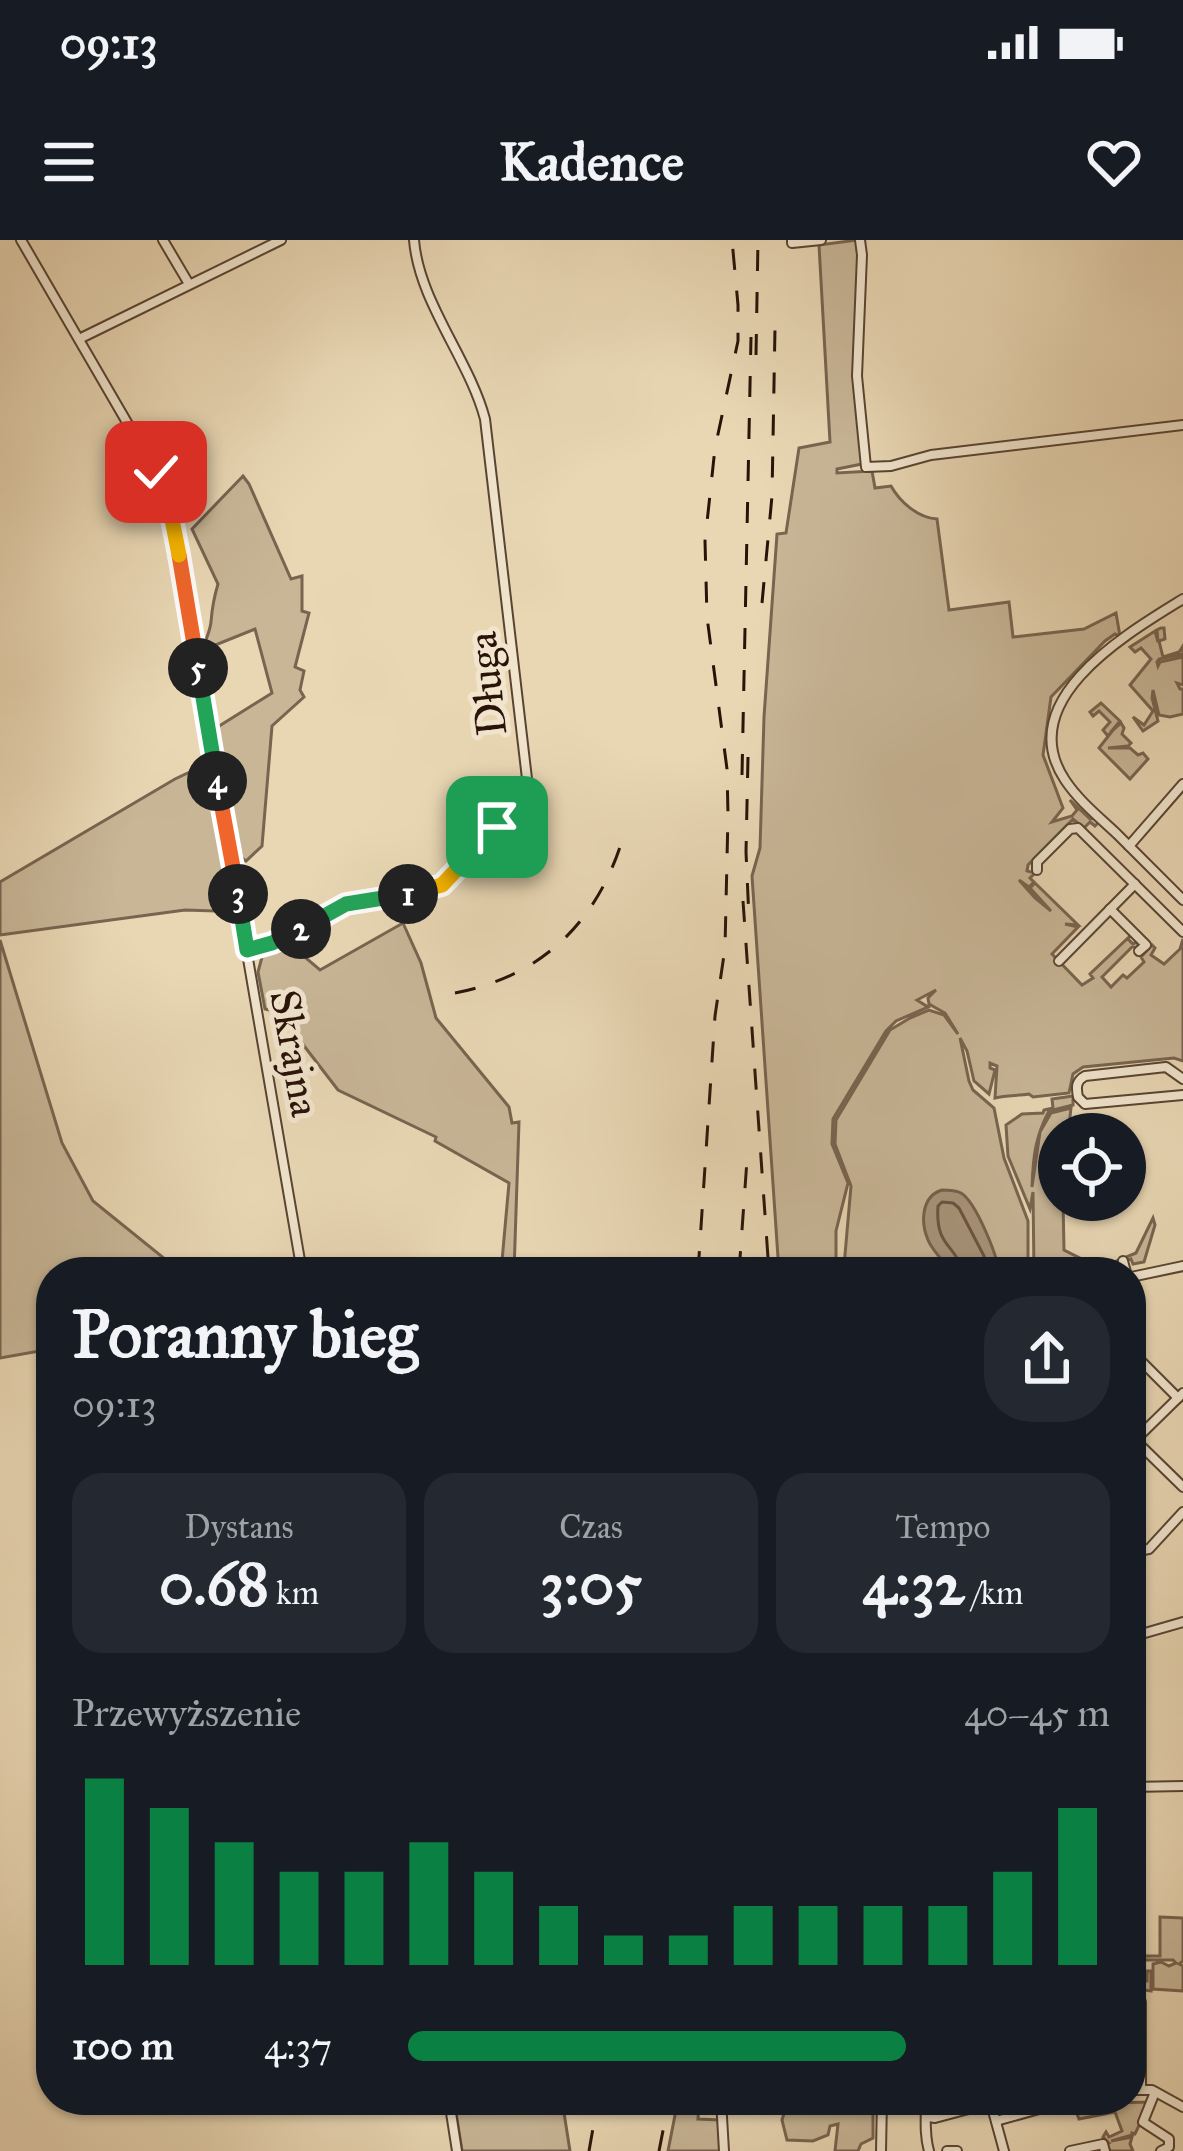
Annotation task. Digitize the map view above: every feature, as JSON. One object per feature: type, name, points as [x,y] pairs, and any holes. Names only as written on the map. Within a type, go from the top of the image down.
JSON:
[{"type":"street","name":"Skrajna","points":[[21,240],[156,472],[172,518],[299,1257]]},
{"type":"street","points":[[164,240],[189,284]]},
{"type":"street","points":[[79,339],[280,240]]},
{"type":"street","name":"Długa","points":[[247,950],[272,943],[346,904],[438,887],[502,824],[531,813],[485,418],[421,274],[414,240]]},
{"type":"street","points":[[792,242],[821,240]]},
{"type":"street","points":[[860,240],[857,376],[866,467],[1183,425]]},
{"type":"street","points":[[1183,599],[1110,646],[1072,686],[1055,720],[1053,747],[1061,775],[1079,798],[1183,900]]},
{"type":"street","points":[[1129,846],[1183,784]]},
{"type":"street","points":[[1037,870],[1037,862],[1076,827],[1183,932]]},
{"type":"street","points":[[1059,962],[1135,884]]},
{"type":"street","points":[[1111,909],[1146,944],[1139,951]]},
{"type":"street","points":[[1183,1078],[1166,1067],[1085,1076],[1077,1087],[1081,1102],[1087,1104],[1183,1095]]},
{"type":"street","points":[[1146,1271],[1183,1266]]},
{"type":"street","points":[[1146,1365],[1180,1395],[1146,1429]]},
{"type":"street","points":[[1146,1454],[1183,1487]]},
{"type":"street","points":[[1146,1550],[1183,1512]]},
{"type":"street","points":[[1146,1633],[1183,1622]]},
{"type":"street","points":[[1146,1787],[1183,1786]]},
{"type":"street","points":[[1146,2091],[1183,2107]]},
{"type":"street","points":[[1146,2114],[1155,2092]]},
{"type":"street","points":[[451,2115],[457,2151]]},
{"type":"street","points":[[722,2115],[724,2151]]},
{"type":"street","points":[[881,2151],[882,2115]]},
{"type":"street","points":[[928,2151],[929,2117],[945,2115]]},
{"type":"street","points":[[994,2115],[1004,2151]]},
{"type":"street","points":[[996,2121],[1017,2115]]},
{"type":"street","points":[[1146,2115],[1143,2122],[1169,2139],[1168,2147],[1161,2151]]},
{"type":"street","points":[[1074,2151],[1103,2144],[1105,2151]]},
{"type":"street","points":[[947,2151],[957,2151]]},
{"type":"shaded area","points":[[857,240],[859,257],[854,375],[862,464],[837,469],[837,473],[872,471],[875,488],[891,486],[910,508],[937,519],[949,610],[1009,602],[1013,637],[1084,629],[1116,613],[1120,636],[1105,641],[1051,697],[1043,755],[1063,808],[1052,822],[1077,810],[1070,800],[1090,819],[1100,821],[1084,828],[1073,819],[1028,865],[1027,871],[1035,873],[1030,878],[1034,882],[1029,887],[1019,880],[1051,911],[1030,888],[1035,883],[1078,925],[1065,924],[1078,927],[1052,954],[1082,985],[1130,936],[1133,944],[1138,941],[1138,950],[1133,946],[1102,977],[1111,987],[1144,962],[1141,957],[1152,945],[1151,955],[1164,964],[1180,949],[1183,939],[1183,1061],[1083,1067],[1073,1074],[1069,1093],[995,1098],[997,1066],[990,1063],[995,1070],[989,1094],[974,1081],[960,1038],[973,1090],[994,1108],[1004,1158],[1028,1221],[1028,1257],[845,1257],[851,1186],[835,1144],[836,1120],[890,1030],[929,1010],[944,1015],[958,1034],[945,1013],[929,1004],[936,990],[917,1000],[928,1007],[896,1021],[886,1031],[833,1119],[832,1144],[848,1183],[836,1231],[836,1257],[778,1257],[752,876],[760,848],[777,534],[786,533],[799,448],[830,442],[819,245]]},
{"type":"shaded area","points":[[243,476],[291,579],[302,576],[302,611],[309,613],[295,667],[304,671],[300,690],[304,697],[272,726],[262,846],[246,861],[216,728],[272,693],[255,629],[203,650],[218,584],[192,529]]},
{"type":"shaded area","points":[[1164,628],[1165,639],[1159,641],[1163,657],[1183,646],[1183,654],[1157,662],[1158,666],[1183,657],[1183,685],[1177,683],[1183,689],[1183,714],[1159,715],[1153,690],[1158,721],[1143,731],[1133,717],[1144,725],[1153,711],[1130,685],[1151,659],[1141,648],[1135,652],[1130,647],[1155,631],[1158,642],[1157,630]]},
{"type":"shaded area","points":[[1101,703],[1120,721],[1110,733],[1121,723],[1122,734],[1131,743],[1108,748],[1130,748],[1148,759],[1130,779],[1099,748],[1110,734],[1103,730],[1110,722],[1099,711],[1093,716],[1090,712]]},
{"type":"shaded area","points":[[205,769],[231,902],[213,902],[214,911],[185,910],[0,935],[0,882],[175,779]]},
{"type":"shaded area","points":[[403,923],[421,963],[436,1018],[509,1107],[512,1123],[519,1122],[514,1257],[502,1257],[509,1183],[435,1141],[436,1137],[338,1090],[278,1012],[265,1009],[258,972],[263,953],[286,941],[320,970]]},
{"type":"shaded area","points":[[0,940],[62,1143],[93,1201],[162,1257],[36,1257],[36,1352],[0,1358]]},
{"type":"shaded area","points":[[1073,1096],[1073,1105],[1048,1113],[1044,1110],[1053,1108],[1052,1099]]},
{"type":"shaded area","points":[[1038,1113],[1032,1187],[1038,1146],[1038,1221],[1063,1221],[1064,1250],[1078,1257],[1034,1257],[1033,1192],[1030,1209],[1008,1156],[1006,1125],[1022,1114]]},
{"type":"shaded area","points":[[1153,1218],[1145,1257],[1126,1257],[1136,1253]]},
{"type":"shaded area","points":[[1160,1917],[1183,1918],[1183,1961],[1179,1964],[1183,1966],[1183,1991],[1153,1989],[1153,1964],[1176,1963],[1146,1960],[1146,1956],[1160,1956]]},
{"type":"shaded area","points":[[456,2115],[564,2115],[570,2151],[462,2151]]},
{"type":"shaded area","points":[[675,2115],[720,2120],[722,2151],[668,2151]]},
{"type":"shaded area","points":[[784,2115],[873,2115],[873,2138],[858,2151],[835,2151],[838,2124],[813,2141],[787,2140]]},
{"type":"shaded area","points":[[1116,2115],[1144,2115],[1135,2134],[1111,2141],[1132,2137],[1133,2151],[1107,2151],[1106,2132],[1109,2137],[1122,2131]]},
{"type":"water","points":[[954,1191],[967,1198],[994,1257],[940,1257],[925,1233],[924,1210],[935,1193]]},
{"type":"railway","points":[[699,1257],[715,1016],[725,948],[728,815],[727,769],[707,617],[705,541],[715,448],[738,341],[732,240]]},
{"type":"railway","points":[[756,355],[758,240]]},
{"type":"railway","points":[[762,603],[772,496],[775,328]]},
{"type":"railway","points":[[742,775],[751,337]]},
{"type":"railway","points":[[748,757],[749,919]]},
{"type":"railway","points":[[455,993],[512,975],[558,944],[594,901],[620,847]]},
{"type":"railway","points":[[743,901],[768,1257]]},
{"type":"railway","points":[[740,1257],[747,1160]]},
{"type":"railway","points":[[589,2151],[595,2115]]},
{"type":"railway","points":[[659,2151],[666,2115]]},
{"type":"route","points":[[156,472],[176,534],[247,950],[272,943],[346,904],[438,887],[497,827]]}]
